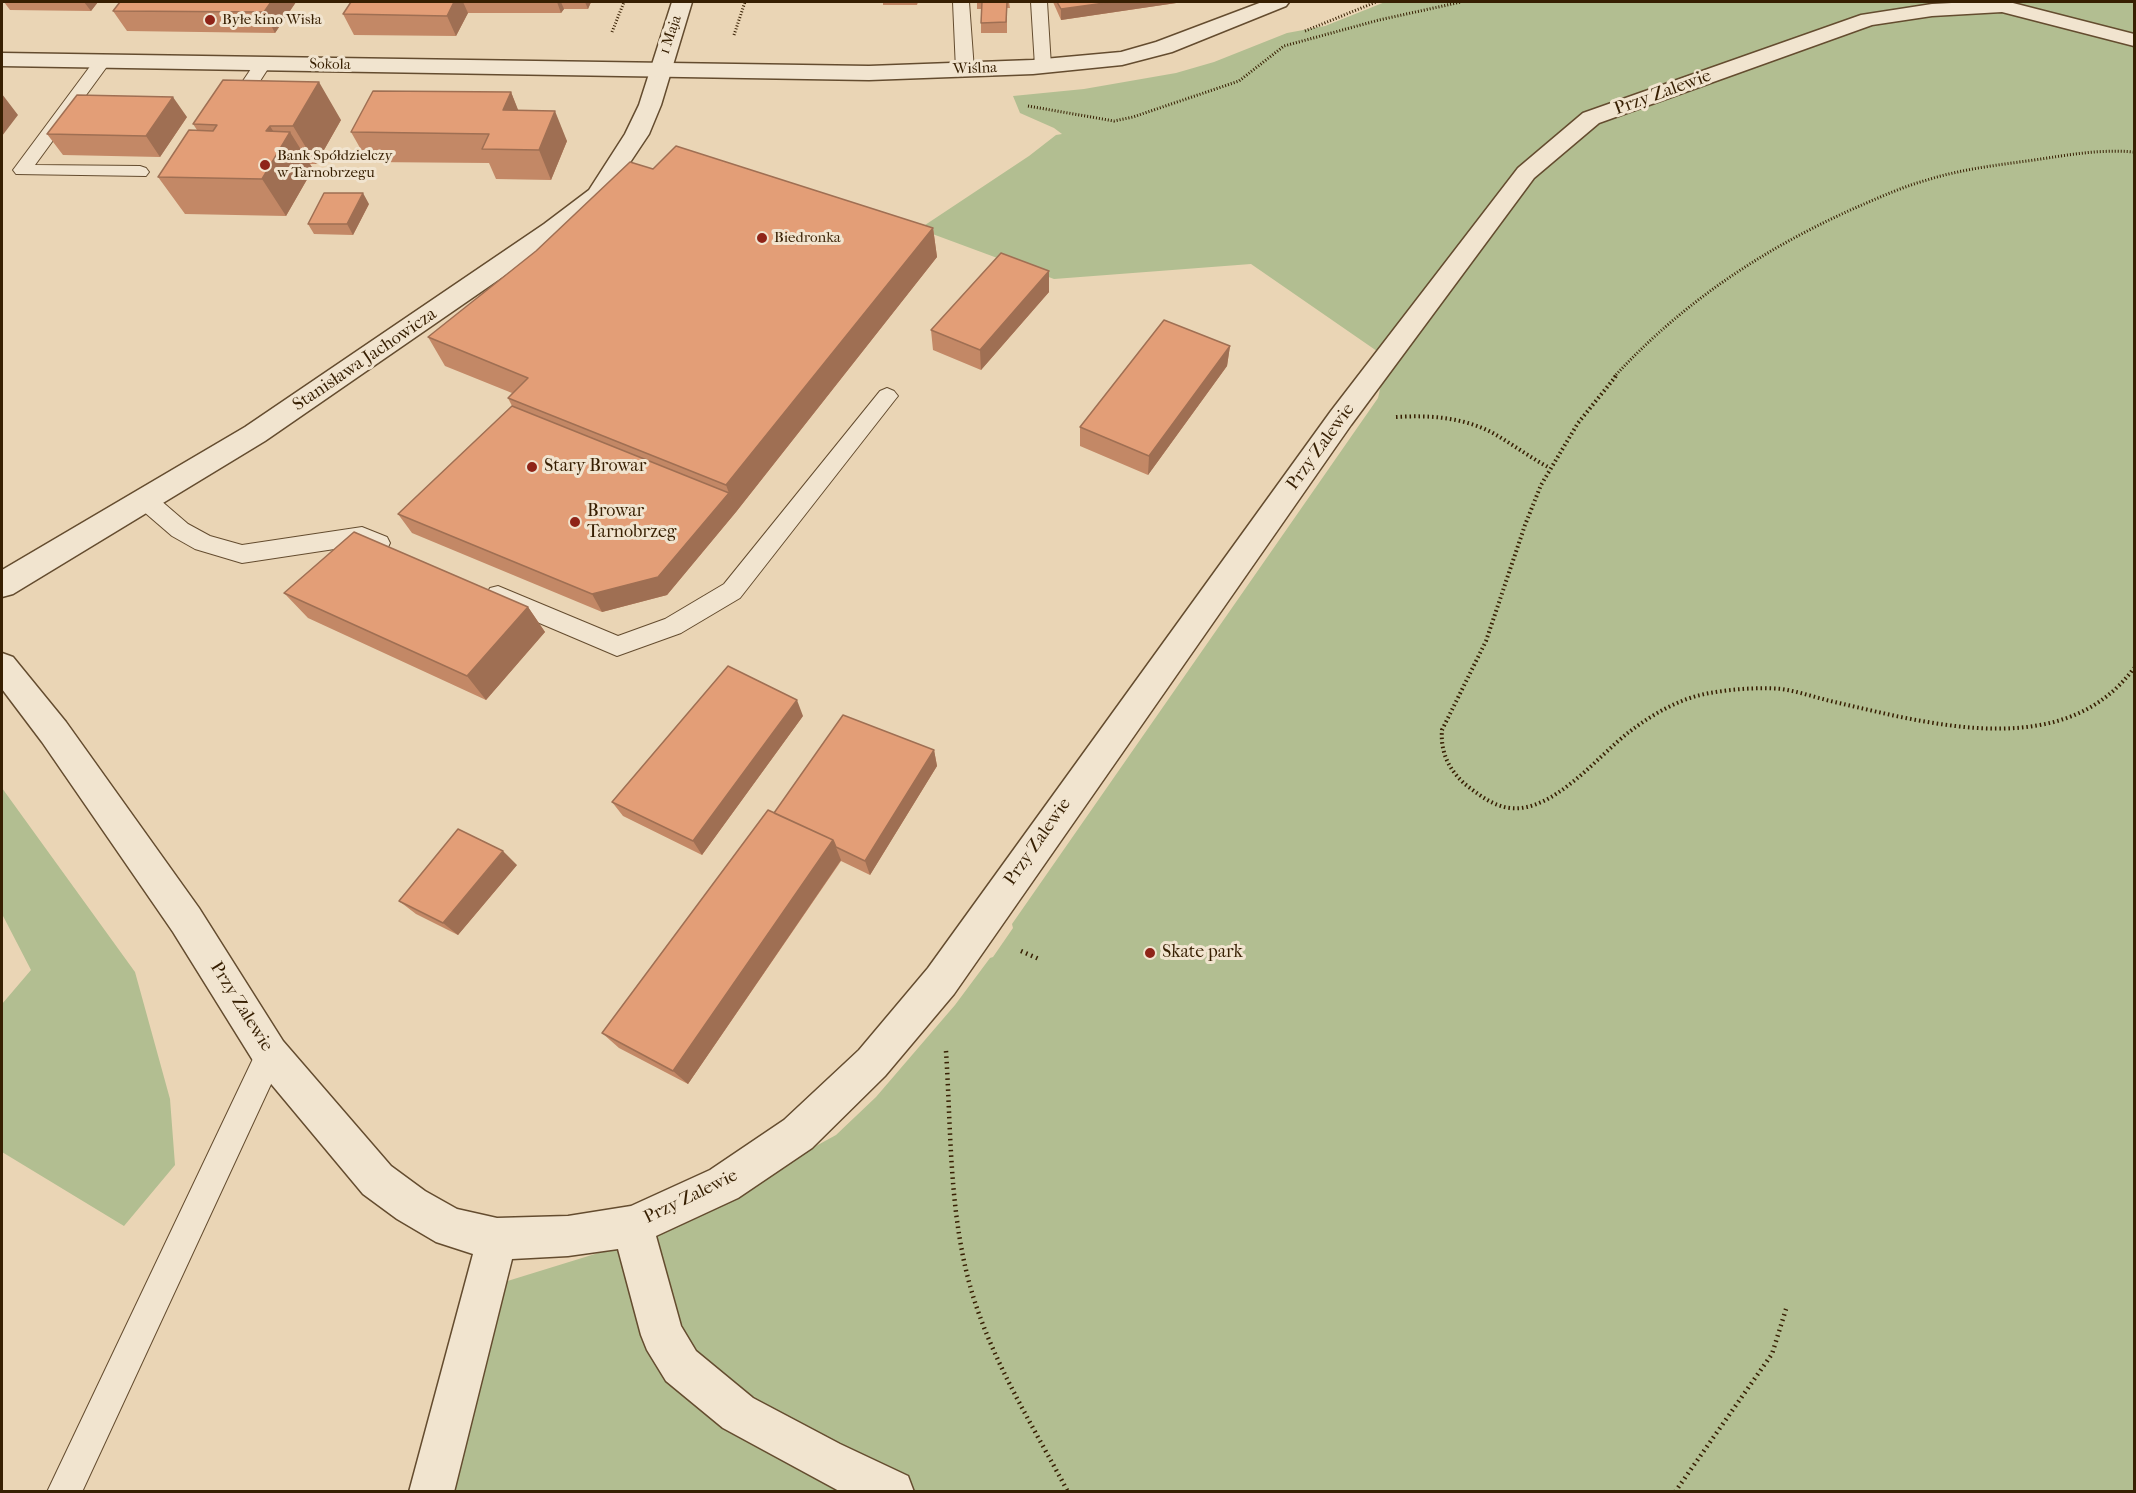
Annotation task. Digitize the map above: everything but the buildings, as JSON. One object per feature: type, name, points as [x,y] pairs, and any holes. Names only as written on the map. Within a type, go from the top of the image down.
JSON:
[{"type":"street","name":"1 Maja","points":[[659,69],[682,2]]},
{"type":"street","name":"Wiślna","points":[[659,69],[869,72],[965,70],[1043,66],[1122,58],[1164,47],[1279,2]]},
{"type":"street","name":"Przy Zalewie","points":[[2,666],[54,732],[186,920],[270,1054],[378,1180],[411,1205],[450,1227],[496,1239],[568,1236],[633,1226],[724,1185],[798,1134],[872,1064],[941,981],[1341,418],[1526,173],[1591,118],[1868,20],[1932,10],[2002,6],[2134,40]]},
{"type":"street","name":"Sokola","points":[[2,60],[659,69]]},
{"type":"street","name":"Stanisława Jachowicza","points":[[2,585],[255,434],[553,230],[597,195],[637,134],[650,105],[659,69]]},
{"type":"street","points":[[633,1226],[662,1335],[681,1366],[738,1413],[824,1460],[892,1491]]},
{"type":"street","points":[[431,1491],[496,1239]]},
{"type":"lane","points":[[961,2],[965,70]]},
{"type":"lane","points":[[1039,2],[1043,66]]},
{"type":"lane","points":[[103,61],[22,170],[140,172]]},
{"type":"lane","points":[[224,124],[263,64]]},
{"type":"lane","points":[[479,586],[617,646],[673,626],[732,591],[886,396]]},
{"type":"lane","points":[[144,499],[180,530],[203,543],[243,554],[362,536],[394,550]]},
{"type":"lane","points":[[64,1491],[270,1054]]},
{"type":"path","points":[[610,37],[624,2]]},
{"type":"path","points":[[1298,33],[1376,2]]},
{"type":"path","points":[[1284,46],[1291,40]]},
{"type":"path","points":[[2134,152],[2074,154],[1973,168],[1924,180],[1802,232],[1748,262],[1691,301],[1662,326],[1600,394],[1550,468],[1524,527],[1490,631],[1442,730],[1442,750],[1452,771],[1472,791],[1491,802],[1515,808],[1527,808],[1558,795],[1619,739],[1657,712],[1709,693],[1778,689],[1950,726],[1997,730],[2031,727],[2083,713],[2110,696],[2134,668]]},
{"type":"path","points":[[1341,418],[1432,415],[1464,421],[1490,432],[1550,468]]},
{"type":"path","points":[[941,981],[957,1206],[969,1282],[985,1330],[1068,1491]]},
{"type":"path","points":[[1675,1491],[1772,1354],[1786,1309]]},
{"type":"green space","points":[[1385,2],[2134,2],[2134,1491],[447,1492],[501,1283],[650,1237],[836,1135],[876,1097],[993,957],[1013,928],[1012,924],[1378,398],[1387,358],[1251,264],[1054,279],[919,229],[1029,156],[1056,135],[1062,134],[1020,113],[1013,96],[1084,89],[1176,73],[1214,62],[1287,33],[1325,26]]},
{"type":"green space","points":[[2,788],[135,972],[170,1099],[175,1165],[124,1226],[2,1152],[2,1004],[31,970],[2,914]]},
{"type":"place","name":"Byłe kino Wisła","points":[[210,20]]},
{"type":"place","name":"Bank Spółdzielczy w Tarnobrzegu","points":[[265,165]]},
{"type":"place","name":"Biedronka","points":[[762,238]]},
{"type":"place","name":"Stary Browar","points":[[532,467]]},
{"type":"place","name":"Browar Tarnobrzeg","points":[[575,522]]},
{"type":"place","name":"Skate park","points":[[1150,953]]}]
